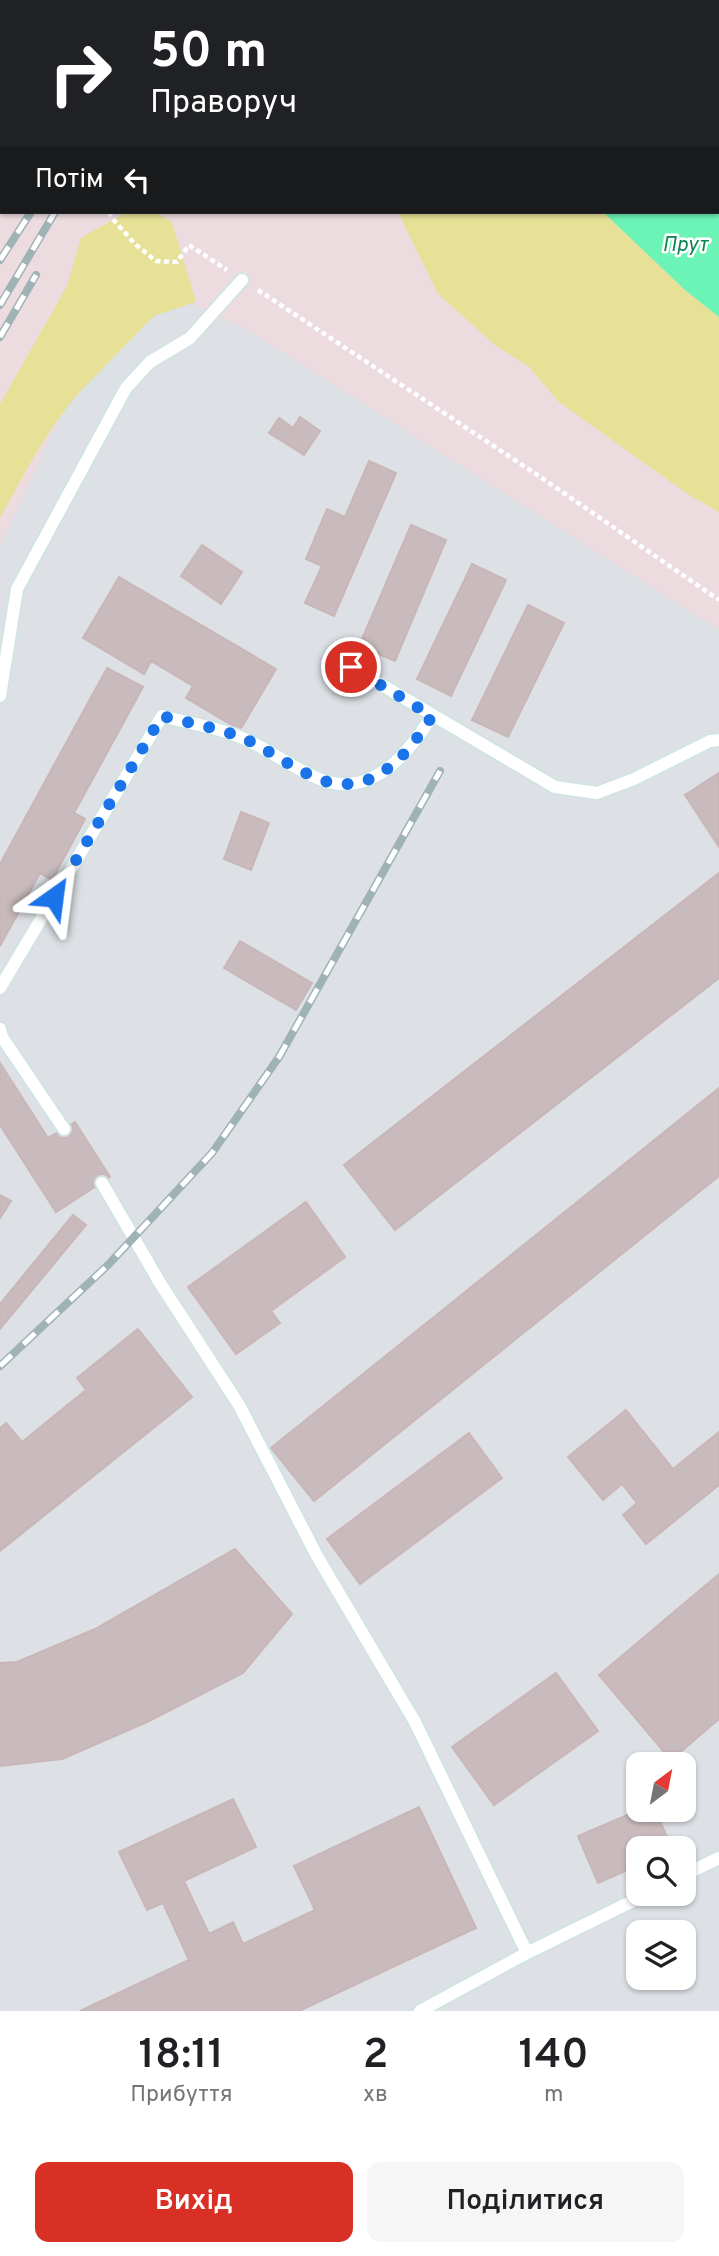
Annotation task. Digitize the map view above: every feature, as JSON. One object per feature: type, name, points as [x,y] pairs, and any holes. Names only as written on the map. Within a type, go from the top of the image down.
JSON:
[{"type":"lane","points":[[0,696],[16,589],[126,388],[150,362],[190,338],[243,280]]},
{"type":"lane","points":[[331,655],[555,787],[597,793],[634,779],[710,741],[719,740]]},
{"type":"lane","points":[[0,988],[162,716],[239,736],[323,780],[356,785],[386,771],[415,744],[432,716]]},
{"type":"lane","points":[[0,1029],[2,1037],[64,1129]]},
{"type":"lane","points":[[102,1183],[160,1283],[239,1405],[317,1556],[415,1722],[527,1953]]},
{"type":"lane","points":[[696,1869],[719,1858]]},
{"type":"lane","points":[[420,2011],[527,1953],[626,1904]]},
{"type":"path","points":[[110,214],[135,244],[156,261],[177,262],[189,245],[542,478],[719,600]]},
{"type":"shaded area","points":[[123,214],[159,214],[172,222],[196,302],[154,316],[75,397],[32,460],[0,518],[0,404],[67,286],[81,238]]},
{"type":"shaded area","points":[[399,214],[605,214],[685,290],[719,317],[719,512],[689,495],[559,402],[528,366],[496,346],[438,294]]},
{"type":"shaded area","points":[[126,274],[246,329],[719,630],[719,2011],[0,2011],[0,547]]},
{"type":"water","name":"Прут","points":[[605,214],[719,214],[719,317],[685,290]]},
{"type":"building","points":[[300,417],[320,431],[304,455],[269,433],[279,418],[293,428]]},
{"type":"building","points":[[369,461],[396,473],[334,616],[305,603],[322,566],[306,559],[327,509],[345,517]]},
{"type":"building","points":[[411,525],[446,540],[395,661],[359,646]]},
{"type":"building","points":[[202,545],[242,572],[221,604],[181,576]]},
{"type":"building","points":[[472,564],[506,580],[451,696],[417,679]]},
{"type":"building","points":[[119,577],[276,669],[240,730],[186,698],[193,686],[151,661],[144,674],[83,638]]},
{"type":"building","points":[[528,605],[564,623],[508,737],[472,720]]},
{"type":"building","points":[[107,668],[143,687],[74,813],[85,819],[52,880],[40,873],[0,946],[0,864]]},
{"type":"building","points":[[719,773],[719,847],[685,795]]},
{"type":"building","points":[[241,812],[269,823],[251,870],[224,859]]},
{"type":"building","points":[[719,873],[719,978],[395,1230],[344,1165]]},
{"type":"building","points":[[240,941],[312,983],[296,1010],[224,968]]},
{"type":"building","points":[[0,1063],[48,1138],[75,1122],[110,1177],[56,1212],[0,1125]]},
{"type":"building","points":[[719,1088],[719,1176],[314,1501],[271,1448]]},
{"type":"building","points":[[0,1195],[11,1201],[0,1218]]},
{"type":"building","points":[[306,1202],[345,1257],[271,1311],[280,1323],[236,1354],[188,1287]]},
{"type":"building","points":[[73,1215],[86,1225],[0,1329],[0,1304]]},
{"type":"building","points":[[138,1329],[192,1397],[0,1551],[0,1428],[6,1423],[22,1442],[86,1390],[77,1378]]},
{"type":"building","points":[[626,1410],[673,1469],[719,1432],[719,1485],[646,1544],[623,1515],[637,1503],[622,1484],[603,1500],[568,1457]]},
{"type":"building","points":[[469,1433],[502,1478],[360,1584],[327,1539]]},
{"type":"building","points":[[235,1549],[292,1614],[243,1673],[147,1722],[62,1759],[0,1766],[0,1663],[17,1662],[95,1629]]},
{"type":"building","points":[[719,1574],[719,1719],[680,1752],[664,1752],[599,1675]]},
{"type":"building","points":[[556,1673],[598,1731],[494,1805],[452,1747]]},
{"type":"building","points":[[233,1799],[256,1847],[184,1881],[209,1934],[233,1922],[243,1944],[315,1910],[294,1866],[419,1807],[476,1928],[299,2011],[80,2011],[189,1960],[163,1903],[147,1910],[119,1852]]},
{"type":"building","points":[[626,1816],[626,1822],[660,1822],[667,1836],[626,1836],[626,1871],[598,1883],[578,1836]]},
{"type":"railway","points":[[0,260],[30,214]]},
{"type":"railway","points":[[0,305],[54,214]]},
{"type":"railway","points":[[0,337],[36,275]]},
{"type":"railway","points":[[0,1366],[108,1265],[212,1153],[279,1057],[440,771]]},
{"type":"route","points":[[54,897],[162,716],[239,736],[323,780],[356,785],[386,771],[415,744],[432,716],[351,667]]}]
